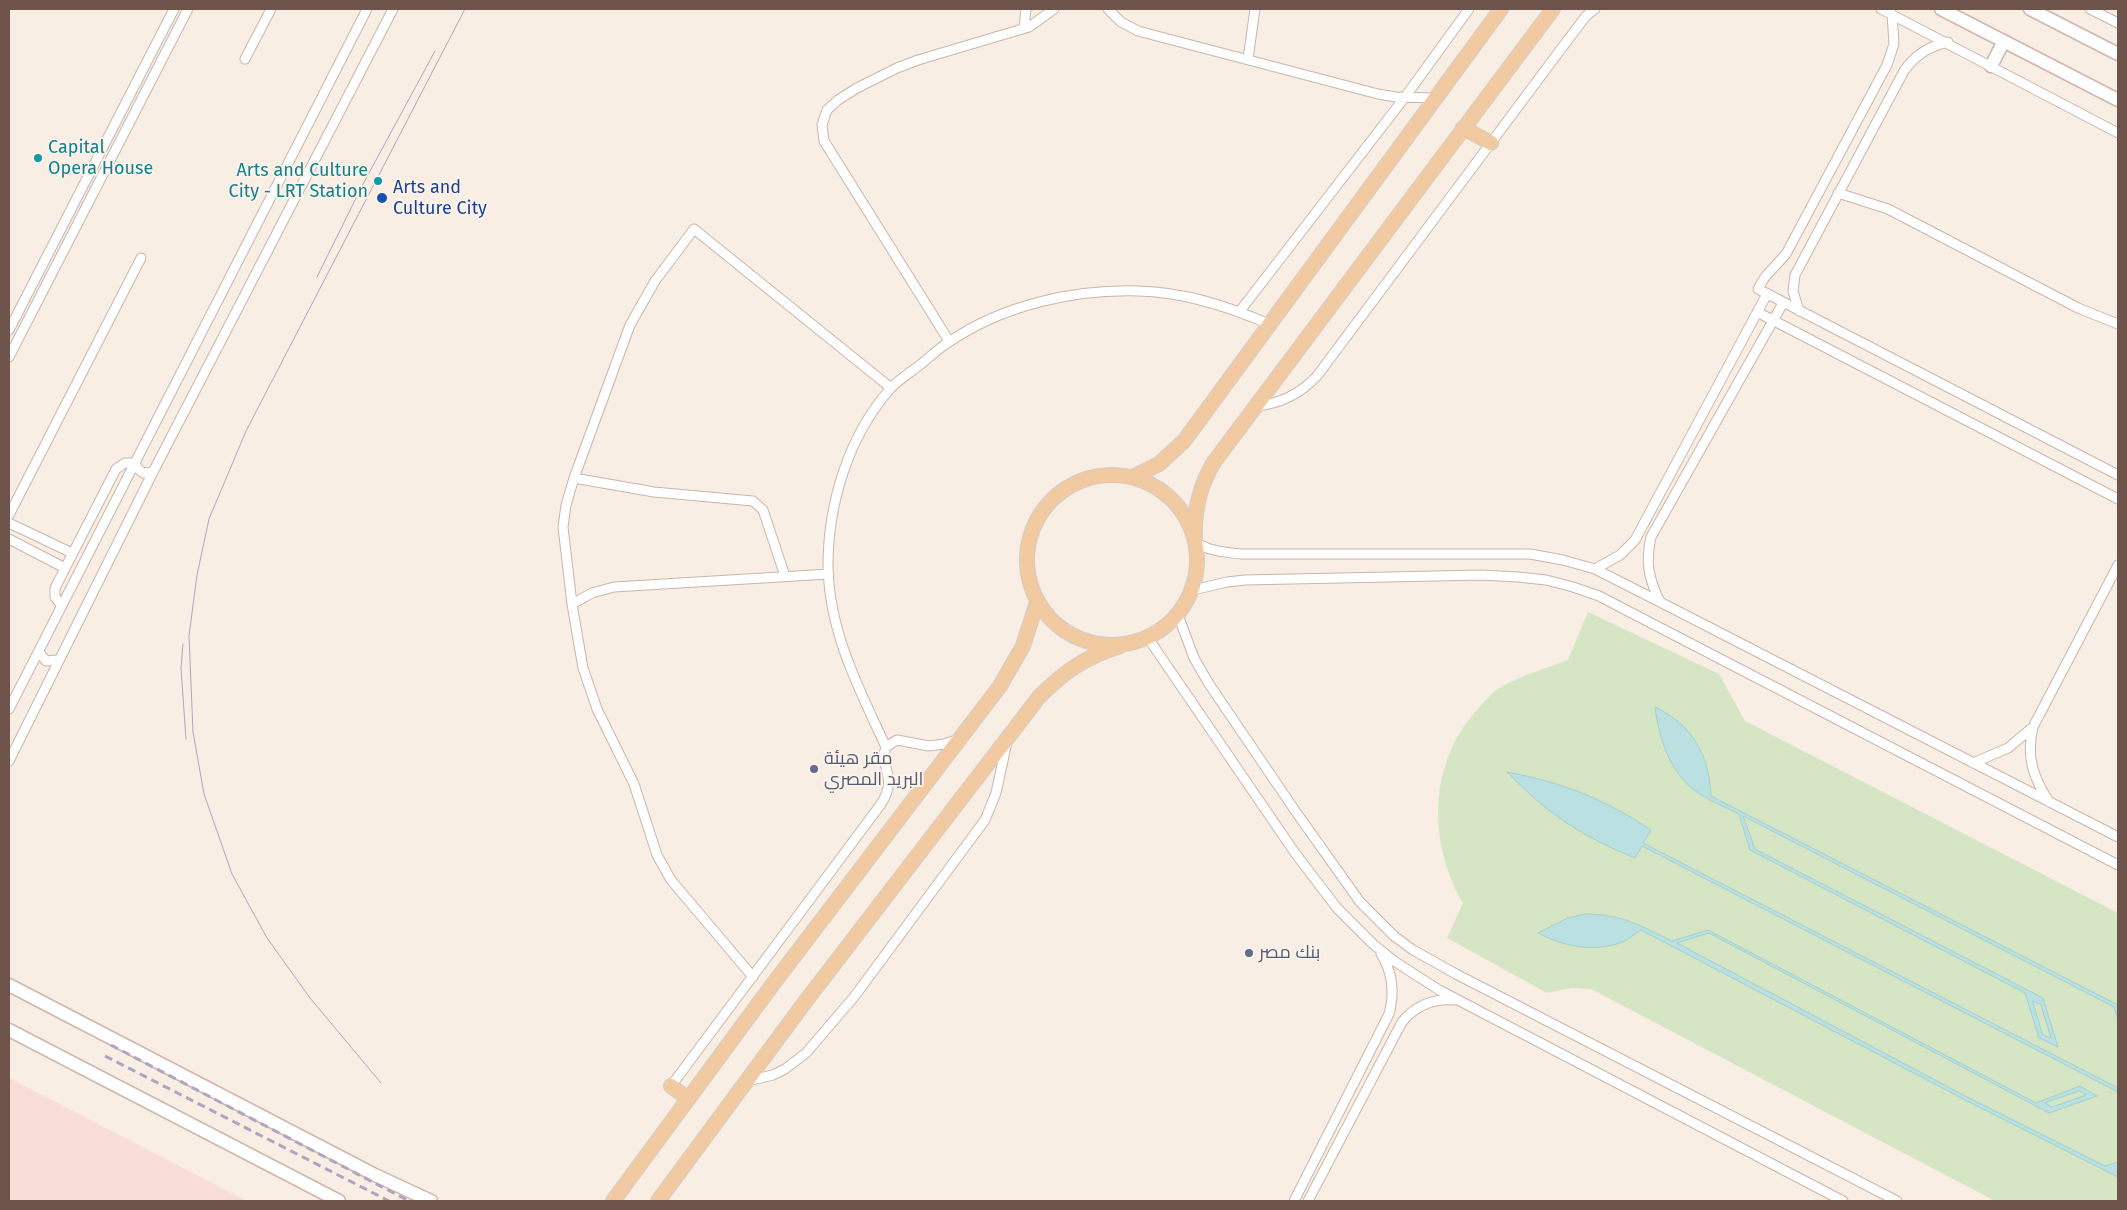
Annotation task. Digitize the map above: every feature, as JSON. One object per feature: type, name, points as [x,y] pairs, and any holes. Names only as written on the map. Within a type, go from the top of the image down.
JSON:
[{"type":"main road","points":[[1133,477],[1158,464],[1180,445],[1501,9]]},
{"type":"main road","points":[[658,1201],[802,1006],[1039,697],[1058,678],[1076,664],[1097,653],[1148,638],[1170,624],[1178,615],[1193,590],[1198,567],[1196,508],[1205,477],[1214,462],[1554,9]]},
{"type":"main road","points":[[1463,128],[1491,143]]},
{"type":"main road","points":[[1120,646],[1096,644],[1072,636],[1052,621],[1037,602],[1028,578],[1026,554],[1032,530],[1044,508],[1062,491],[1084,479],[1108,474],[1133,477],[1154,485],[1172,498],[1186,516],[1196,540]]},
{"type":"main road","points":[[613,1201],[773,984],[1012,667],[1023,646],[1037,602]]},
{"type":"main road","points":[[671,1086],[688,1099]]},
{"type":"street","points":[[9,328],[174,9]]},
{"type":"street","points":[[9,357],[188,9]]},
{"type":"street","points":[[245,59],[271,9]]},
{"type":"street","points":[[9,709],[367,9]]},
{"type":"street","points":[[9,760],[57,660],[153,472],[393,9]]},
{"type":"street","points":[[1024,28],[1026,9]]},
{"type":"street","points":[[949,342],[824,141],[822,133],[824,118],[827,110],[838,100],[897,68],[1024,28],[1039,21],[1054,9]]},
{"type":"street","points":[[1108,9],[1121,22],[1132,29],[1378,94],[1436,98]]},
{"type":"street","points":[[1248,59],[1255,9]]},
{"type":"street","points":[[1240,311],[1405,97],[1469,9]]},
{"type":"street","points":[[1255,406],[1273,403],[1290,397],[1317,376],[1586,16],[1595,9]]},
{"type":"street","points":[[1881,9],[1948,42],[2118,133]]},
{"type":"street","points":[[1941,9],[2118,100]]},
{"type":"street","points":[[2030,9],[2118,54]]},
{"type":"street","points":[[2090,9],[2118,24]]},
{"type":"street","points":[[1892,14],[1894,44],[1887,65],[1786,254],[1765,277],[1758,290],[2118,475]]},
{"type":"street","points":[[1991,66],[2004,41]]},
{"type":"street","points":[[1799,311],[1793,291],[1795,275],[1908,65],[1926,50],[1948,42]]},
{"type":"street","points":[[1838,193],[1888,209],[2078,308],[2118,324]]},
{"type":"street","points":[[753,977],[671,880],[661,864],[634,784],[606,729],[589,688],[578,647],[563,533],[566,505],[574,478],[630,325],[654,281],[694,229],[891,388]]},
{"type":"street","points":[[9,515],[141,258]]},
{"type":"street","points":[[671,1086],[885,799],[890,782],[884,755],[886,747],[844,654],[836,626],[829,574],[829,538],[842,477],[852,449],[866,422],[891,388],[949,342],[978,325],[1033,304],[1073,295],[1107,291],[1174,294],[1240,311],[1269,324]]},
{"type":"street","points":[[1594,570],[1620,555],[1635,540],[1767,294]]},
{"type":"street","points":[[1660,602],[1651,583],[1649,571],[1651,537],[1783,303]]},
{"type":"street","points":[[1757,312],[2118,499]]},
{"type":"street","points":[[62,606],[55,597],[54,590],[72,553],[116,470],[125,463],[135,463]]},
{"type":"street","points":[[135,463],[143,473],[153,472]]},
{"type":"street","points":[[574,478],[670,494],[752,501],[763,510],[785,576]]},
{"type":"street","points":[[9,523],[72,553]]},
{"type":"street","points":[[9,539],[65,568]]},
{"type":"street","points":[[1196,540],[1204,548],[1218,552],[1242,554],[1530,554],[1563,560],[1594,570],[1660,602],[2118,837]]},
{"type":"street","points":[[2049,802],[2036,779],[2031,765],[2029,750],[2032,727],[2118,565]]},
{"type":"street","points":[[572,604],[592,593],[614,587],[829,574]]},
{"type":"street","points":[[1193,590],[1244,580],[1482,575],[1546,580],[1573,587],[1599,596],[2118,865]]},
{"type":"street","points":[[1178,615],[1194,658],[1209,684],[1360,902],[1394,936],[1413,950],[1456,974],[1897,1201]]},
{"type":"street","points":[[1148,638],[1300,860],[1336,908],[1380,952],[1390,971],[1393,993],[1389,1014],[1294,1201]]},
{"type":"street","points":[[38,652],[46,661],[57,660]]},
{"type":"street","points":[[1974,763],[2008,748],[2032,727]]},
{"type":"street","points":[[747,1081],[773,1075],[796,1062],[806,1054],[854,997],[984,820],[996,793],[1009,736]]},
{"type":"street","points":[[886,747],[897,740],[929,746],[959,739]]},
{"type":"street","points":[[1372,944],[1416,976],[1843,1201]]},
{"type":"street","points":[[9,985],[375,1175],[431,1201]]},
{"type":"street","points":[[1308,1201],[1402,1022],[1414,1010],[1430,1002],[1447,999],[1464,1002]]},
{"type":"street","points":[[9,1030],[339,1201]]},
{"type":"shaded area","points":[[9,1078],[247,1201],[9,1201]]},
{"type":"green space","points":[[1588,612],[1719,674],[1745,721],[2118,913],[2118,1201],[1995,1201],[1591,989],[1572,988],[1547,993],[1447,938],[1463,903],[1444,855],[1439,830],[1438,804],[1442,779],[1449,755],[1460,732],[1476,711],[1496,690],[1519,678],[1568,660]]},
{"type":"water","points":[[1655,707],[1680,723],[1696,743],[1707,767],[1711,796],[2118,1005],[2118,1020],[2114,1007],[1743,816],[1755,849],[2043,998],[2058,1047],[2039,1038],[2025,993],[1750,850],[1739,814],[1699,794],[1678,773],[1663,742]],"holes":[[[2033,1001],[2041,1005],[2051,1038],[2043,1035]]]},
{"type":"water","points":[[1507,772],[1547,781],[1599,800],[1651,830],[1643,843],[2118,1088],[2118,1092],[1642,846],[1635,858],[1598,841],[1551,812]]},
{"type":"water","points":[[1585,914],[1610,916],[1651,930],[1672,941],[1708,930],[2036,1103],[2080,1086],[2097,1096],[2049,1113],[1709,933],[1677,943],[1969,1098],[2105,1166],[2118,1162],[2118,1177],[1967,1101],[1641,930],[1625,941],[1603,947],[1569,945],[1538,933],[1568,918]],"holes":[[[2080,1091],[2086,1095],[2052,1107],[2045,1103]]]},
{"type":"tram line","points":[[381,1083],[310,998],[267,938],[232,874],[204,794],[193,732],[189,636],[197,575],[209,519],[246,431],[465,9]]},
{"type":"tram line","points":[[317,277],[362,186],[435,51]]},
{"type":"tram line","points":[[183,644],[181,668],[186,739]]},
{"type":"railway","points":[[111,1045],[409,1201]]},
{"type":"railway","points":[[105,1056],[389,1201]]},
{"type":"place","name":"Capital Opera House","points":[[38,158]]},
{"type":"place","name":"Arts and Culture City - LRT Station","points":[[378,181]]},
{"type":"place","name":"Arts and Culture City","points":[[382,198]]},
{"type":"place","name":"مقر هيئة البريد المصري","points":[[814,769]]},
{"type":"place","name":"بنك مصر","points":[[1249,953]]}]
